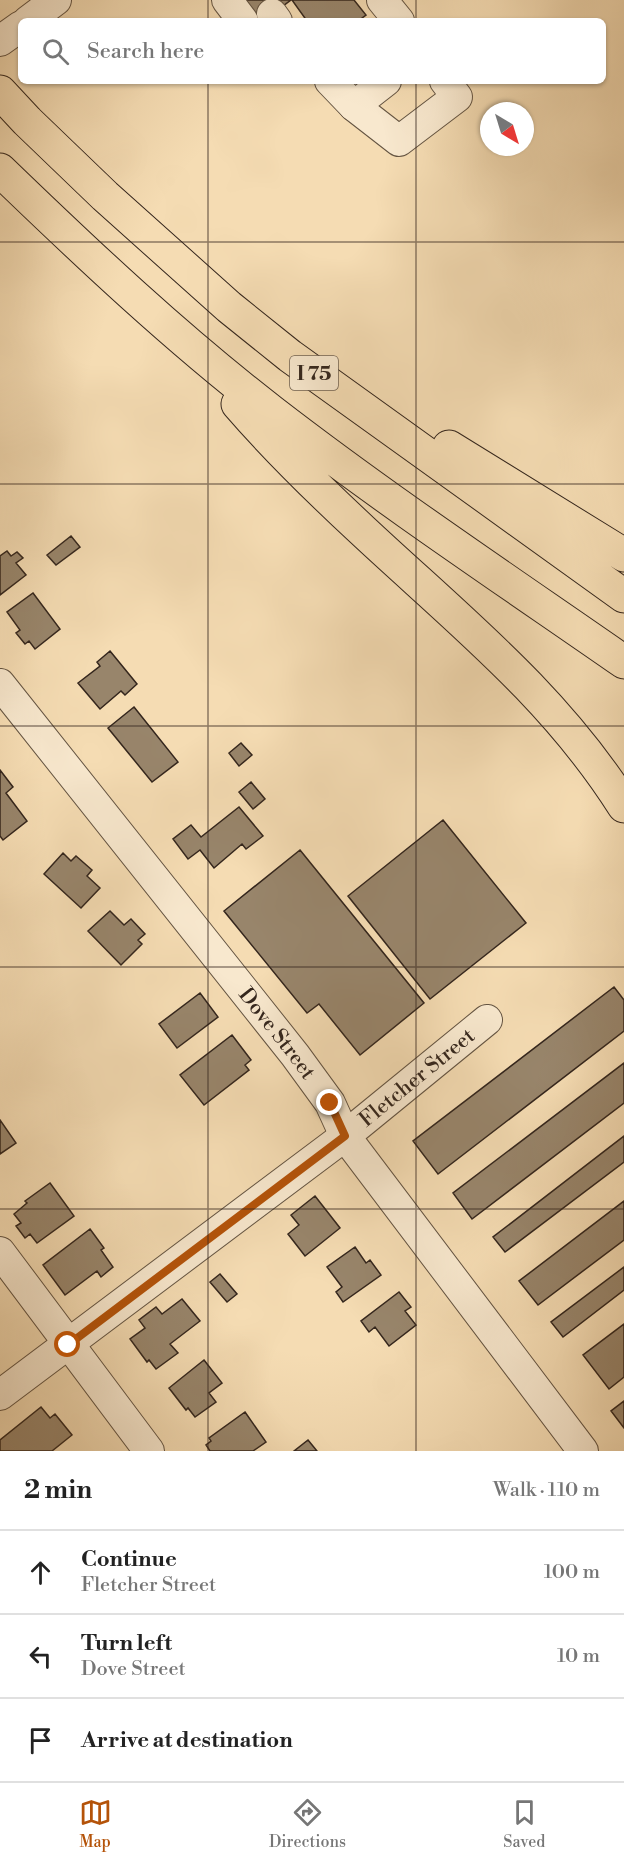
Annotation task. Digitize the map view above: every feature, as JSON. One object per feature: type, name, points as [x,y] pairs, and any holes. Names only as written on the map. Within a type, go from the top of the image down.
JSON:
[{"type":"highway","name":"I 75","points":[[0,93],[105,196],[229,307],[290,356],[624,596]]},
{"type":"highway","name":"I 75","points":[[0,170],[61,229],[171,328],[271,411],[376,489],[624,662]]},
{"type":"highway","points":[[171,328],[263,433],[361,530],[471,628],[541,697],[581,746],[624,806]]},
{"type":"highway","points":[[290,356],[475,462],[624,555]]},
{"type":"street","points":[[31,18],[56,0]]},
{"type":"street","points":[[226,0],[241,18]]},
{"type":"street","points":[[382,0],[397,18]]},
{"type":"street","points":[[0,41],[18,28]]},
{"type":"street","points":[[333,84],[354,106],[399,141],[457,97],[447,84]]},
{"type":"street","points":[[354,106],[382,84]]},
{"type":"street","name":"Dove Street","points":[[0,684],[295,1055],[330,1103],[345,1136],[583,1451]]},
{"type":"street","name":"Fletcher Street","points":[[0,1395],[345,1136],[487,1020]]},
{"type":"street","points":[[0,1252],[149,1451]]},
{"type":"building","points":[[242,0],[291,0],[267,18],[256,18]]},
{"type":"building","points":[[292,0],[354,0],[366,15],[362,18],[305,18]]},
{"type":"building","points":[[71,536],[80,547],[56,565],[47,555]]},
{"type":"building","points":[[7,551],[11,556],[17,552],[23,558],[16,563],[26,575],[0,595],[0,556]]},
{"type":"building","points":[[33,593],[60,629],[35,649],[29,641],[25,644],[16,633],[20,630],[7,612]]},
{"type":"building","points":[[110,651],[137,684],[125,695],[121,691],[100,709],[78,683],[100,666],[97,662]]},
{"type":"building","points":[[134,707],[178,762],[152,782],[108,728]]},
{"type":"building","points":[[241,743],[252,755],[239,766],[229,753]]},
{"type":"building","points":[[0,770],[13,787],[6,793],[27,821],[3,840],[0,836]]},
{"type":"building","points":[[251,782],[265,799],[253,809],[239,792]]},
{"type":"building","points":[[239,807],[263,836],[246,849],[242,844],[214,868],[200,850],[188,859],[173,839],[191,825],[201,837]]},
{"type":"building","points":[[443,820],[526,923],[430,999],[348,896]]},
{"type":"building","points":[[300,850],[424,1003],[360,1055],[319,1004],[307,1013],[224,911]]},
{"type":"building","points":[[63,853],[71,861],[76,856],[92,870],[87,876],[100,888],[81,908],[44,874]]},
{"type":"building","points":[[110,911],[124,925],[131,919],[145,934],[138,940],[142,944],[121,965],[88,931]]},
{"type":"building","points":[[614,987],[624,1000],[624,1031],[438,1174],[413,1141]]},
{"type":"building","points":[[200,993],[218,1017],[177,1048],[159,1024]]},
{"type":"building","points":[[232,1035],[251,1060],[245,1065],[249,1070],[204,1105],[180,1075]]},
{"type":"building","points":[[624,1063],[624,1103],[472,1219],[453,1193]]},
{"type":"building","points":[[0,1120],[16,1143],[0,1154]]},
{"type":"building","points":[[624,1136],[624,1162],[505,1252],[493,1237]]},
{"type":"building","points":[[50,1183],[74,1216],[37,1243],[30,1234],[25,1238],[16,1226],[21,1223],[14,1214],[27,1203],[25,1201]]},
{"type":"building","points":[[315,1196],[340,1228],[305,1256],[288,1234],[299,1225],[291,1215]]},
{"type":"building","points":[[624,1201],[624,1240],[538,1305],[519,1281]]},
{"type":"building","points":[[90,1229],[104,1248],[101,1250],[113,1267],[101,1277],[97,1271],[65,1295],[43,1265]]},
{"type":"building","points":[[355,1247],[366,1263],[370,1260],[381,1275],[343,1302],[336,1292],[342,1287],[327,1267]]},
{"type":"building","points":[[624,1267],[624,1290],[563,1337],[551,1322]]},
{"type":"building","points":[[220,1274],[237,1294],[227,1302],[210,1282]]},
{"type":"building","points":[[399,1292],[411,1307],[405,1311],[416,1325],[389,1346],[375,1327],[369,1332],[361,1321]]},
{"type":"building","points":[[182,1299],[200,1321],[170,1344],[178,1353],[156,1369],[149,1360],[147,1362],[130,1339],[145,1328],[139,1320],[156,1307],[162,1314]]},
{"type":"building","points":[[624,1324],[624,1377],[609,1389],[583,1355]]},
{"type":"building","points":[[204,1360],[222,1383],[209,1393],[216,1402],[195,1417],[188,1408],[186,1410],[169,1388]]},
{"type":"building","points":[[624,1401],[624,1428],[611,1411]]},
{"type":"building","points":[[41,1407],[50,1418],[55,1414],[72,1435],[52,1451],[0,1451],[0,1440]]},
{"type":"building","points":[[245,1412],[266,1442],[253,1451],[210,1451],[206,1445],[211,1441],[209,1438]]},
{"type":"building","points":[[308,1440],[317,1451],[294,1451]]},
{"type":"route","points":[[68,1345],[345,1136],[330,1103]]}]
